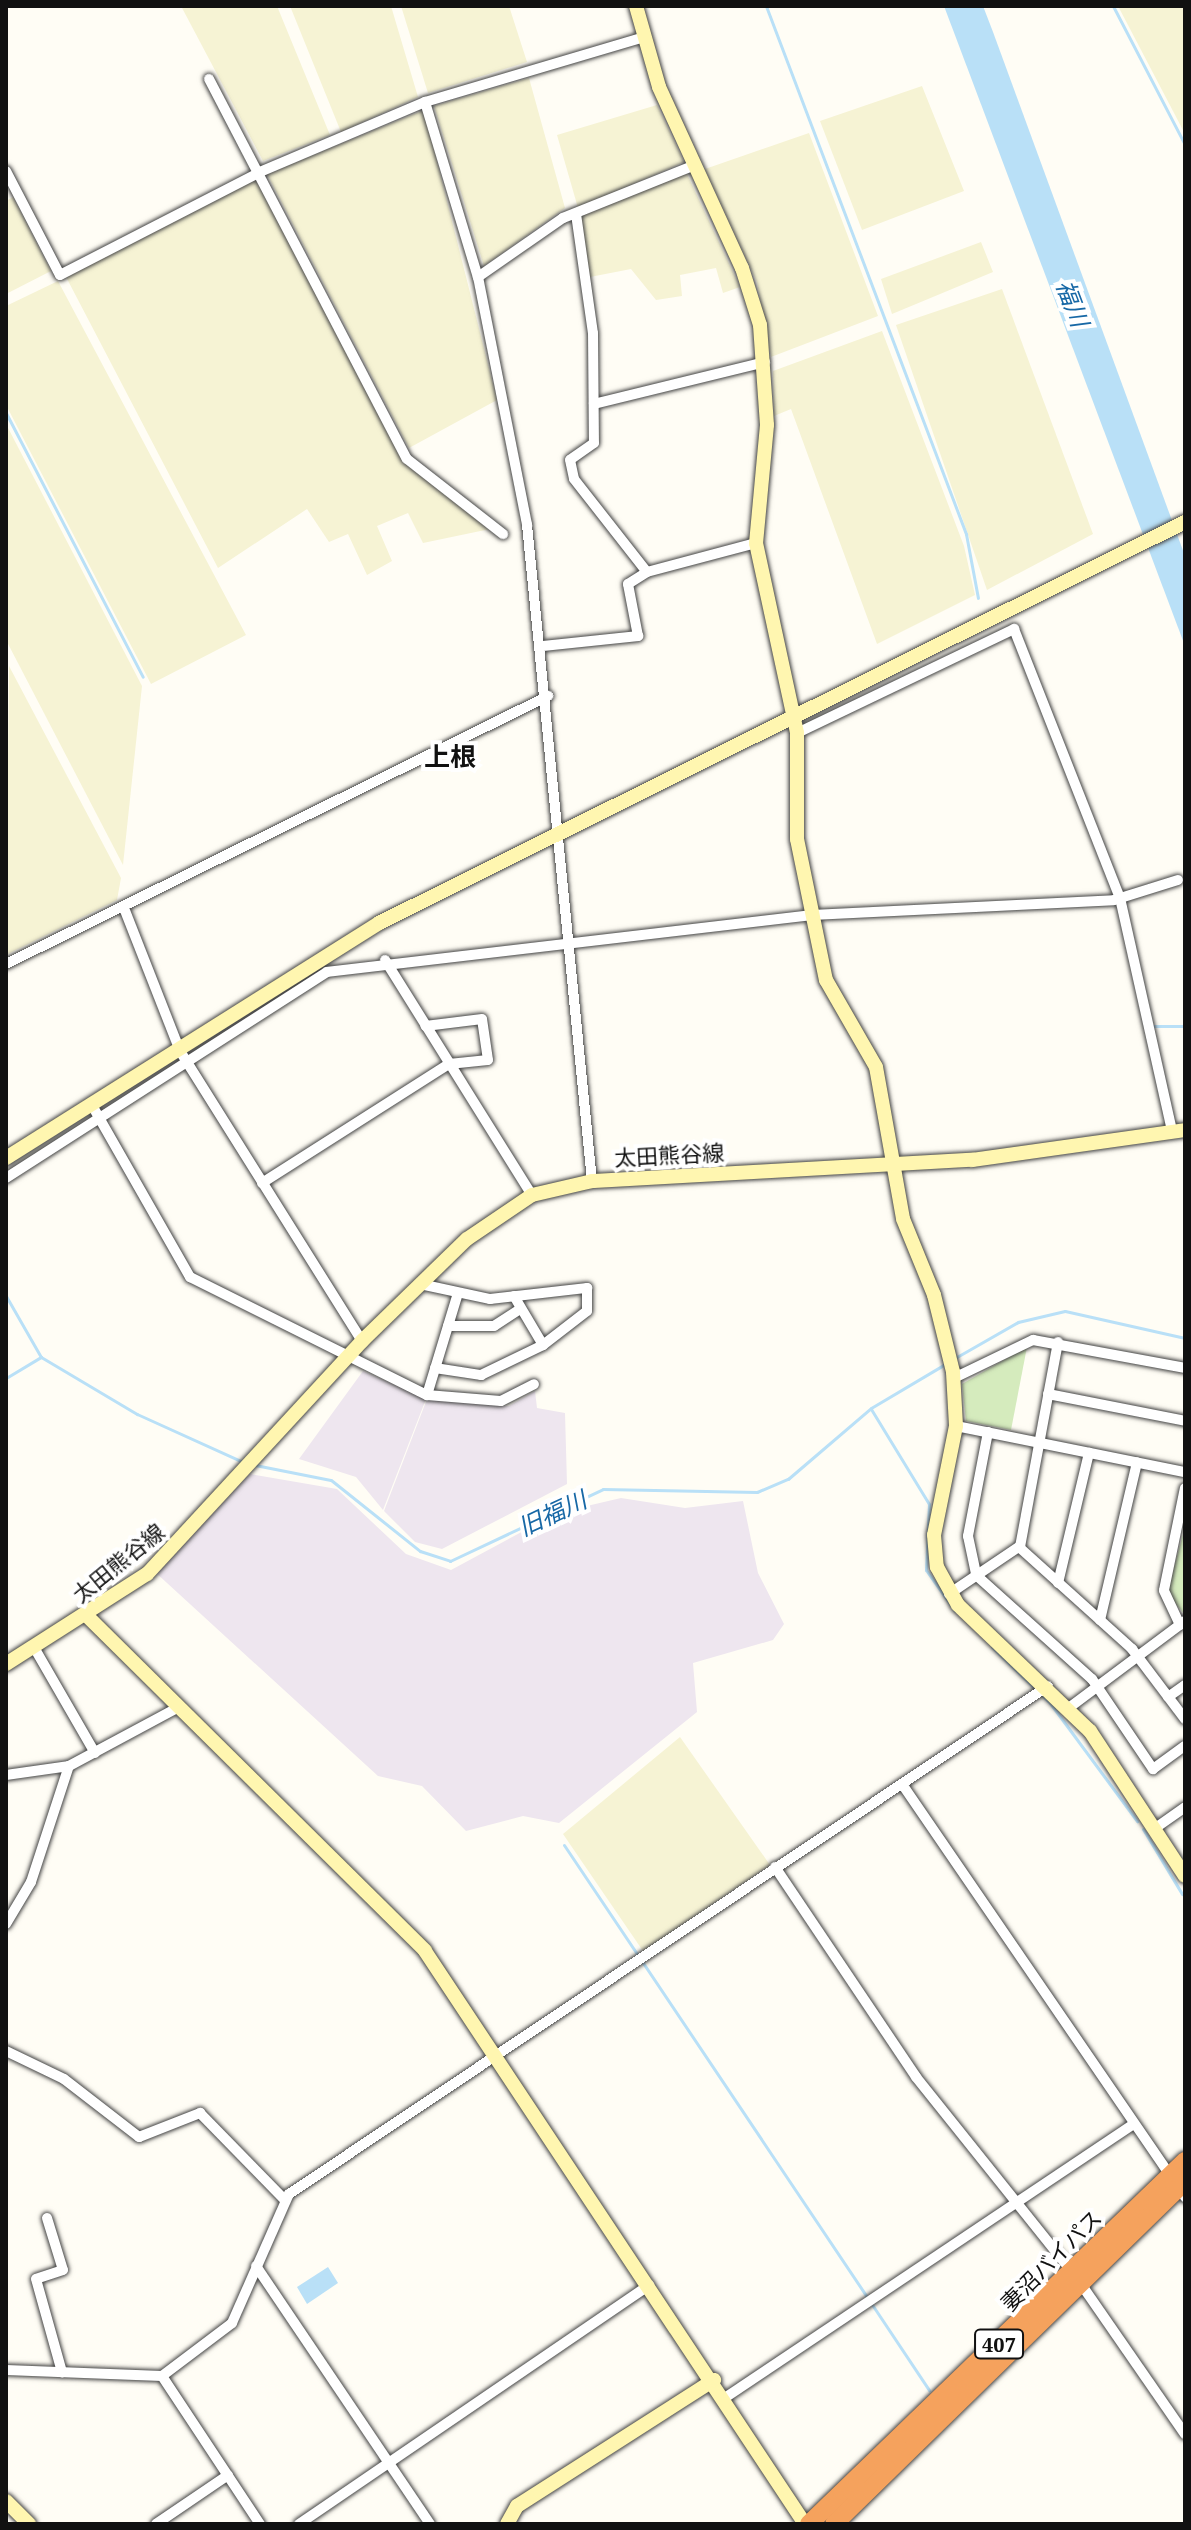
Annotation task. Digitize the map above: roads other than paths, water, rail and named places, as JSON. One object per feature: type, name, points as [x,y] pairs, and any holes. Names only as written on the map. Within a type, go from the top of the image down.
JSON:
[{"type":"highway","name":"妻沼バイパス","points":[[807,2524],[1179,2186],[1185,2161]]},
{"type":"highway","name":"妻沼バイパス","points":[[834,2524],[1077,2278]]},
{"type":"street","points":[[636,6],[644,37],[695,165],[742,268],[765,362],[756,543],[797,733],[797,839],[826,980],[876,1067],[903,1219],[949,1344],[956,1426],[934,1535],[949,1594],[1070,1707],[1185,1876]]},
{"type":"street","points":[[6,171],[60,275],[260,172],[425,102],[644,37]]},
{"type":"street","points":[[209,79],[407,459],[503,534]]},
{"type":"street","points":[[425,102],[478,277],[543,646],[592,1181]]},
{"type":"street","points":[[478,277],[576,214],[695,165]]},
{"type":"street","points":[[576,214],[594,404],[594,443],[570,460],[574,479],[647,572]]},
{"type":"street","points":[[594,404],[765,362]]},
{"type":"street","points":[[6,1158],[93,1107],[379,923],[1185,522]]},
{"type":"street","points":[[543,646],[638,636],[628,584],[647,572],[756,543]]},
{"type":"street","points":[[797,733],[1014,629],[1120,898],[1179,1130]]},
{"type":"street","points":[[6,964],[548,696]]},
{"type":"street","points":[[6,1178],[98,1123],[327,972],[385,960],[572,944],[812,915],[1120,898],[1178,880]]},
{"type":"street","points":[[124,908],[180,1051],[362,1341]]},
{"type":"street","points":[[385,960],[532,1195]]},
{"type":"street","points":[[262,1183],[449,1064],[488,1060],[482,1019],[425,1026]]},
{"type":"street","points":[[93,1107],[98,1123],[190,1277],[427,1395],[501,1401],[534,1384]]},
{"type":"street","name":"太田熊谷線","points":[[6,1664],[88,1617],[147,1574],[362,1341],[495,1216],[532,1195],[592,1181],[893,1164],[1179,1130]]},
{"type":"street","points":[[420,1284],[457,1296],[514,1296],[587,1288],[587,1311],[543,1345],[481,1375],[435,1368]]},
{"type":"street","points":[[427,1395],[457,1296]]},
{"type":"street","points":[[514,1296],[519,1310],[543,1345]]},
{"type":"street","points":[[448,1326],[494,1326],[519,1310]]},
{"type":"street","points":[[954,1375],[1017,1343],[1058,1342],[1185,1368]]},
{"type":"street","points":[[949,1594],[1020,1546],[1058,1342]]},
{"type":"street","points":[[1048,1394],[1185,1421]]},
{"type":"street","points":[[956,1426],[1185,1472]]},
{"type":"street","points":[[988,1432],[968,1536],[976,1575],[1098,1686],[1153,1769],[1185,1746]]},
{"type":"street","points":[[1058,1583],[1089,1453]]},
{"type":"street","points":[[1100,1620],[1137,1462]]},
{"type":"street","points":[[1070,1707],[1183,1623],[1163,1599],[1182,1523],[1185,1488]]},
{"type":"street","points":[[1020,1546],[1138,1656],[1185,1719]]},
{"type":"street","points":[[88,1617],[425,1951],[726,2397],[807,2524]]},
{"type":"street","points":[[35,1649],[95,1753]]},
{"type":"street","points":[[1168,1697],[1185,1685]]},
{"type":"street","points":[[6,2370],[162,2376],[232,2323],[284,2199],[1048,1686]]},
{"type":"street","points":[[6,1775],[69,1766],[179,1707]]},
{"type":"street","points":[[6,1924],[31,1882],[69,1766]]},
{"type":"street","points":[[902,1784],[1132,2125],[1179,2186]]},
{"type":"street","points":[[1154,1829],[1185,1807]]},
{"type":"street","points":[[775,1867],[1013,2206],[1077,2278],[1185,2434]]},
{"type":"street","points":[[6,2051],[64,2079],[139,2137],[200,2113],[284,2199]]},
{"type":"street","points":[[726,2397],[1132,2125]]},
{"type":"street","points":[[47,2218],[63,2270],[36,2279],[62,2372]]},
{"type":"street","points":[[256,2266],[430,2524]]},
{"type":"street","points":[[299,2524],[388,2460],[649,2285]]},
{"type":"street","points":[[162,2376],[260,2524]]},
{"type":"street","points":[[507,2524],[517,2506],[714,2380]]},
{"type":"street","points":[[156,2524],[228,2475]]},
{"type":"street","points":[[6,2501],[29,2524]]},
{"type":"water","name":"福川","points":[[944,6],[983,6],[993,32],[1185,556],[1185,646]]},
{"type":"water","points":[[328,2267],[338,2283],[307,2304],[297,2287]]},
{"type":"waterway","points":[[766,6],[966,534],[978,598]]},
{"type":"waterway","points":[[1113,6],[1185,145]]},
{"type":"waterway","points":[[6,413],[143,677]]},
{"type":"waterway","points":[[1154,1026],[1185,1026]]},
{"type":"waterway","name":"旧福川","points":[[6,1296],[41,1357],[137,1414],[243,1462]]},
{"type":"waterway","name":"旧福川","points":[[955,1358],[1018,1322],[1065,1311],[1185,1338]]},
{"type":"waterway","points":[[6,1378],[41,1357]]},
{"type":"waterway","name":"旧福川","points":[[255,1465],[331,1480],[420,1551],[450,1561],[603,1489],[757,1492],[788,1479],[871,1408],[945,1364]]},
{"type":"waterway","points":[[871,1409],[929,1504],[926,1570],[955,1611]]},
{"type":"waterway","points":[[992,1647],[1050,1703],[1137,1821]]},
{"type":"waterway","points":[[1143,1829],[1182,1894]]},
{"type":"waterway","points":[[564,1845],[867,2297]]},
{"type":"waterway","points":[[871,2303],[929,2390]]},
{"type":"district","name":"上根","points":[[450,757]]}]
